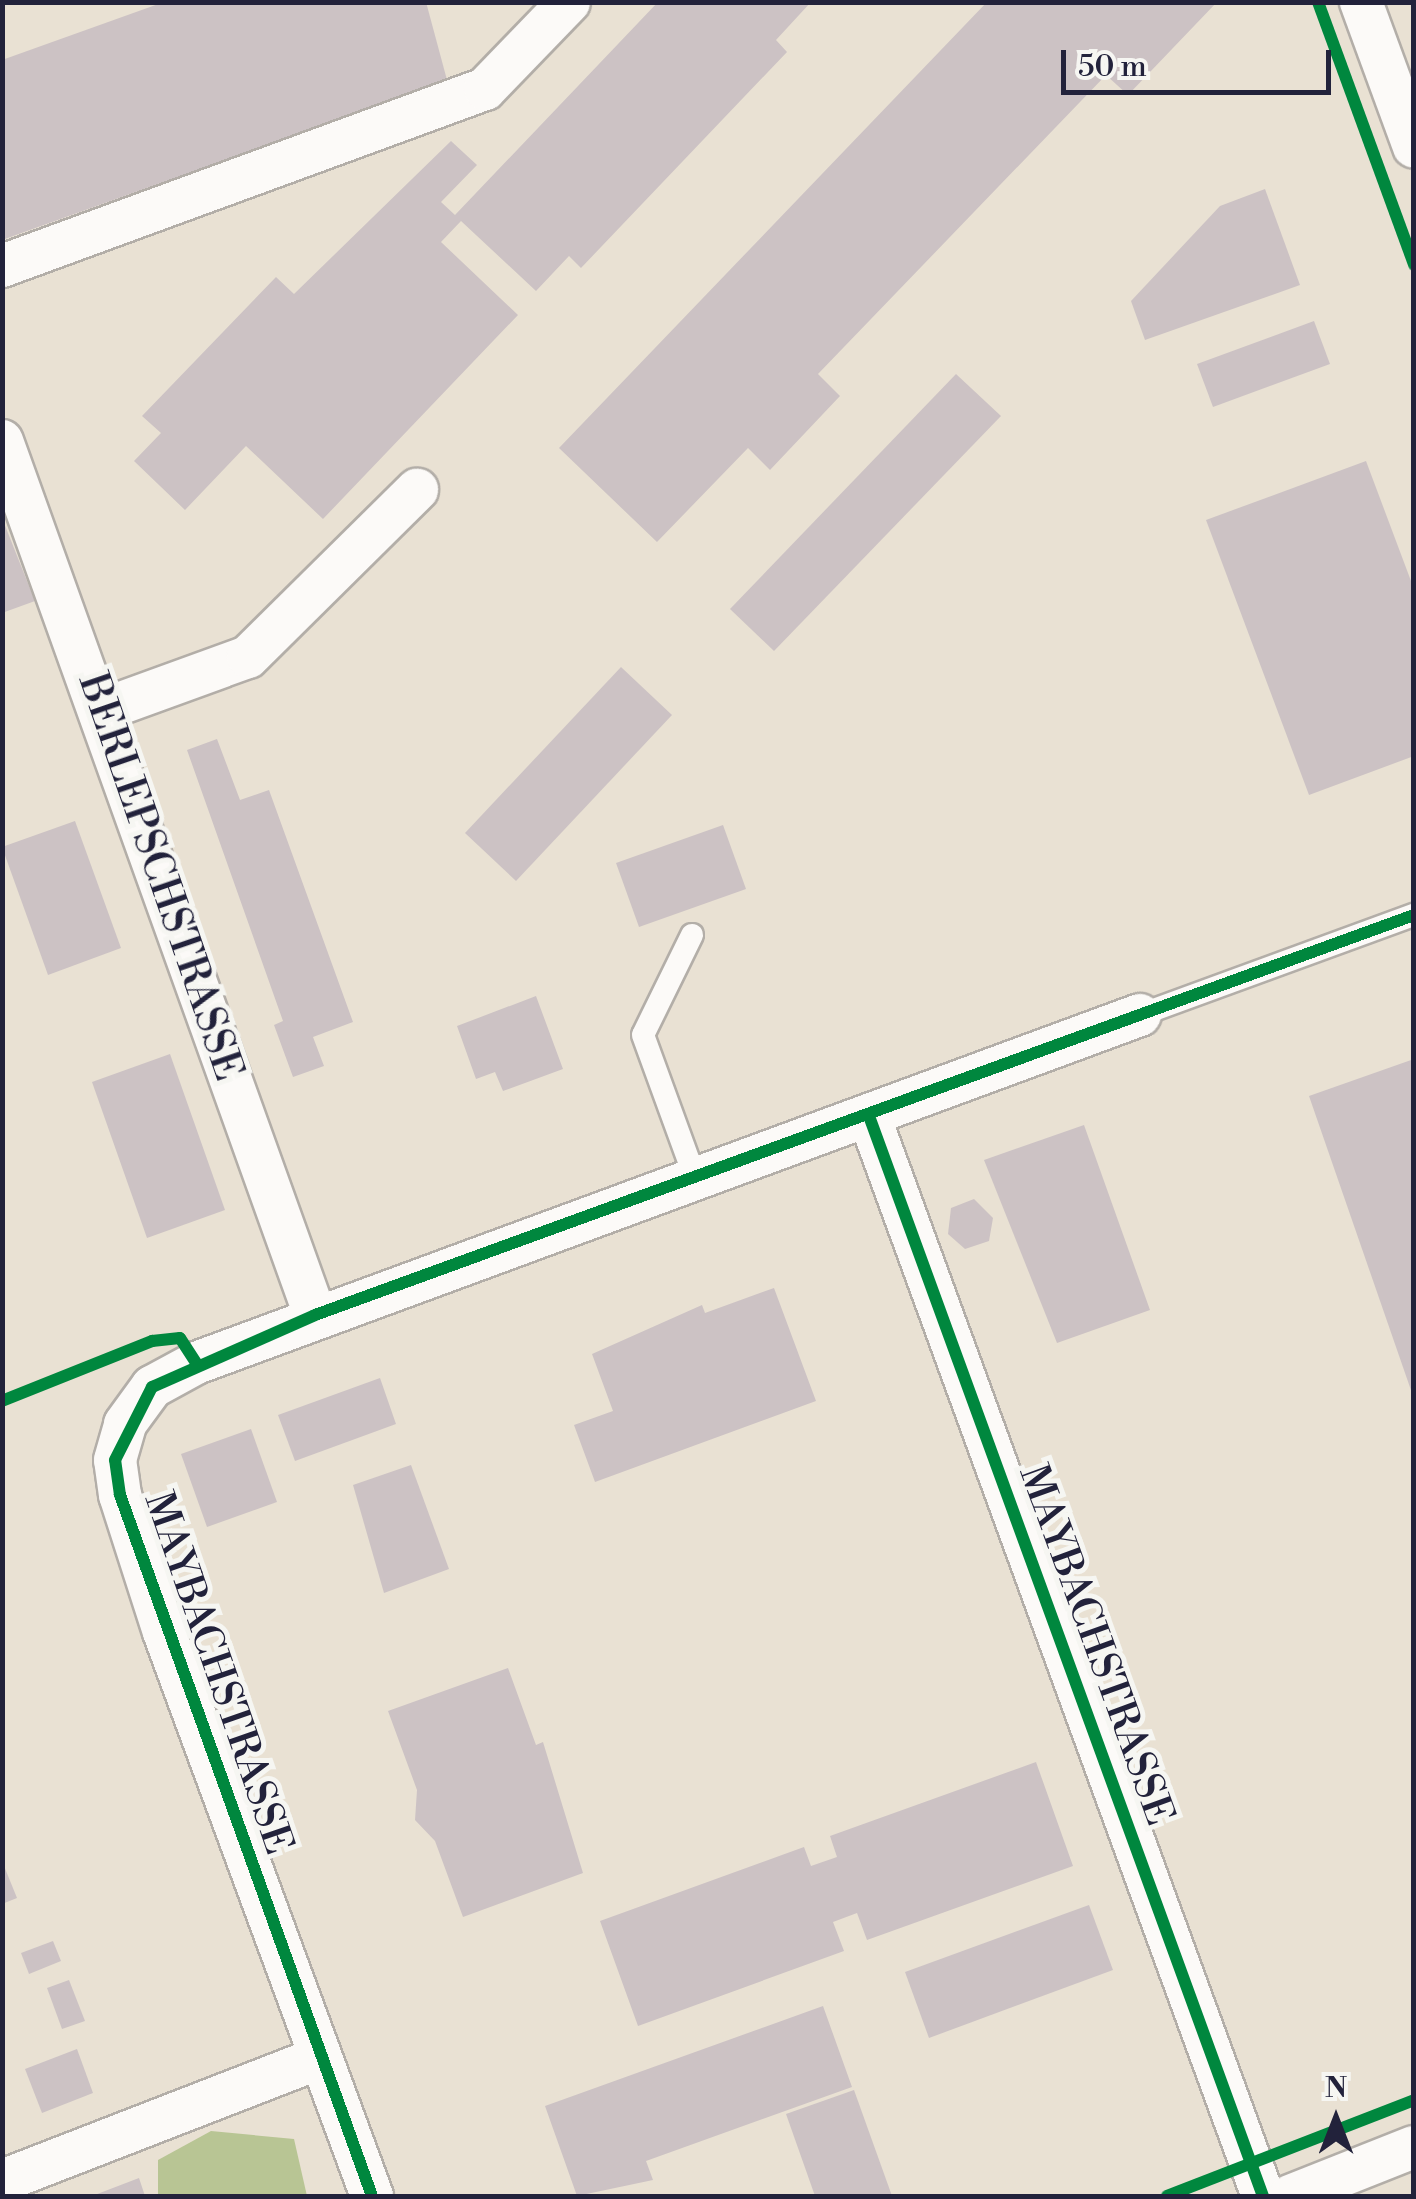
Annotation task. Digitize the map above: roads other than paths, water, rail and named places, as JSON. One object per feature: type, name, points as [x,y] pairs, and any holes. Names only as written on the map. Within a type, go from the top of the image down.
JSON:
[{"type":"street","points":[[2,266],[485,89],[569,2]]},
{"type":"street","points":[[1361,2],[1414,147]]},
{"type":"street","name":"BERLEPSCHSTRASSE","points":[[2,441],[102,710],[315,1316]]},
{"type":"street","points":[[102,710],[248,656],[416,490]]},
{"type":"street","name":"MAYBACHSTRASSE","points":[[372,2196],[164,1632],[114,1460],[152,1387],[315,1316],[1140,1015]]},
{"type":"street","name":"MAYBACHSTRASSE","points":[[868,1116],[1263,2196]]},
{"type":"street","points":[[2,2181],[321,2057]]},
{"type":"street","points":[[1290,2196],[1414,2147]]},
{"type":"lane","name":"MAYBACHSTRASSE","points":[[1140,1015],[1414,914]]},
{"type":"lane","points":[[692,935],[644,1035],[695,1178]]}]
